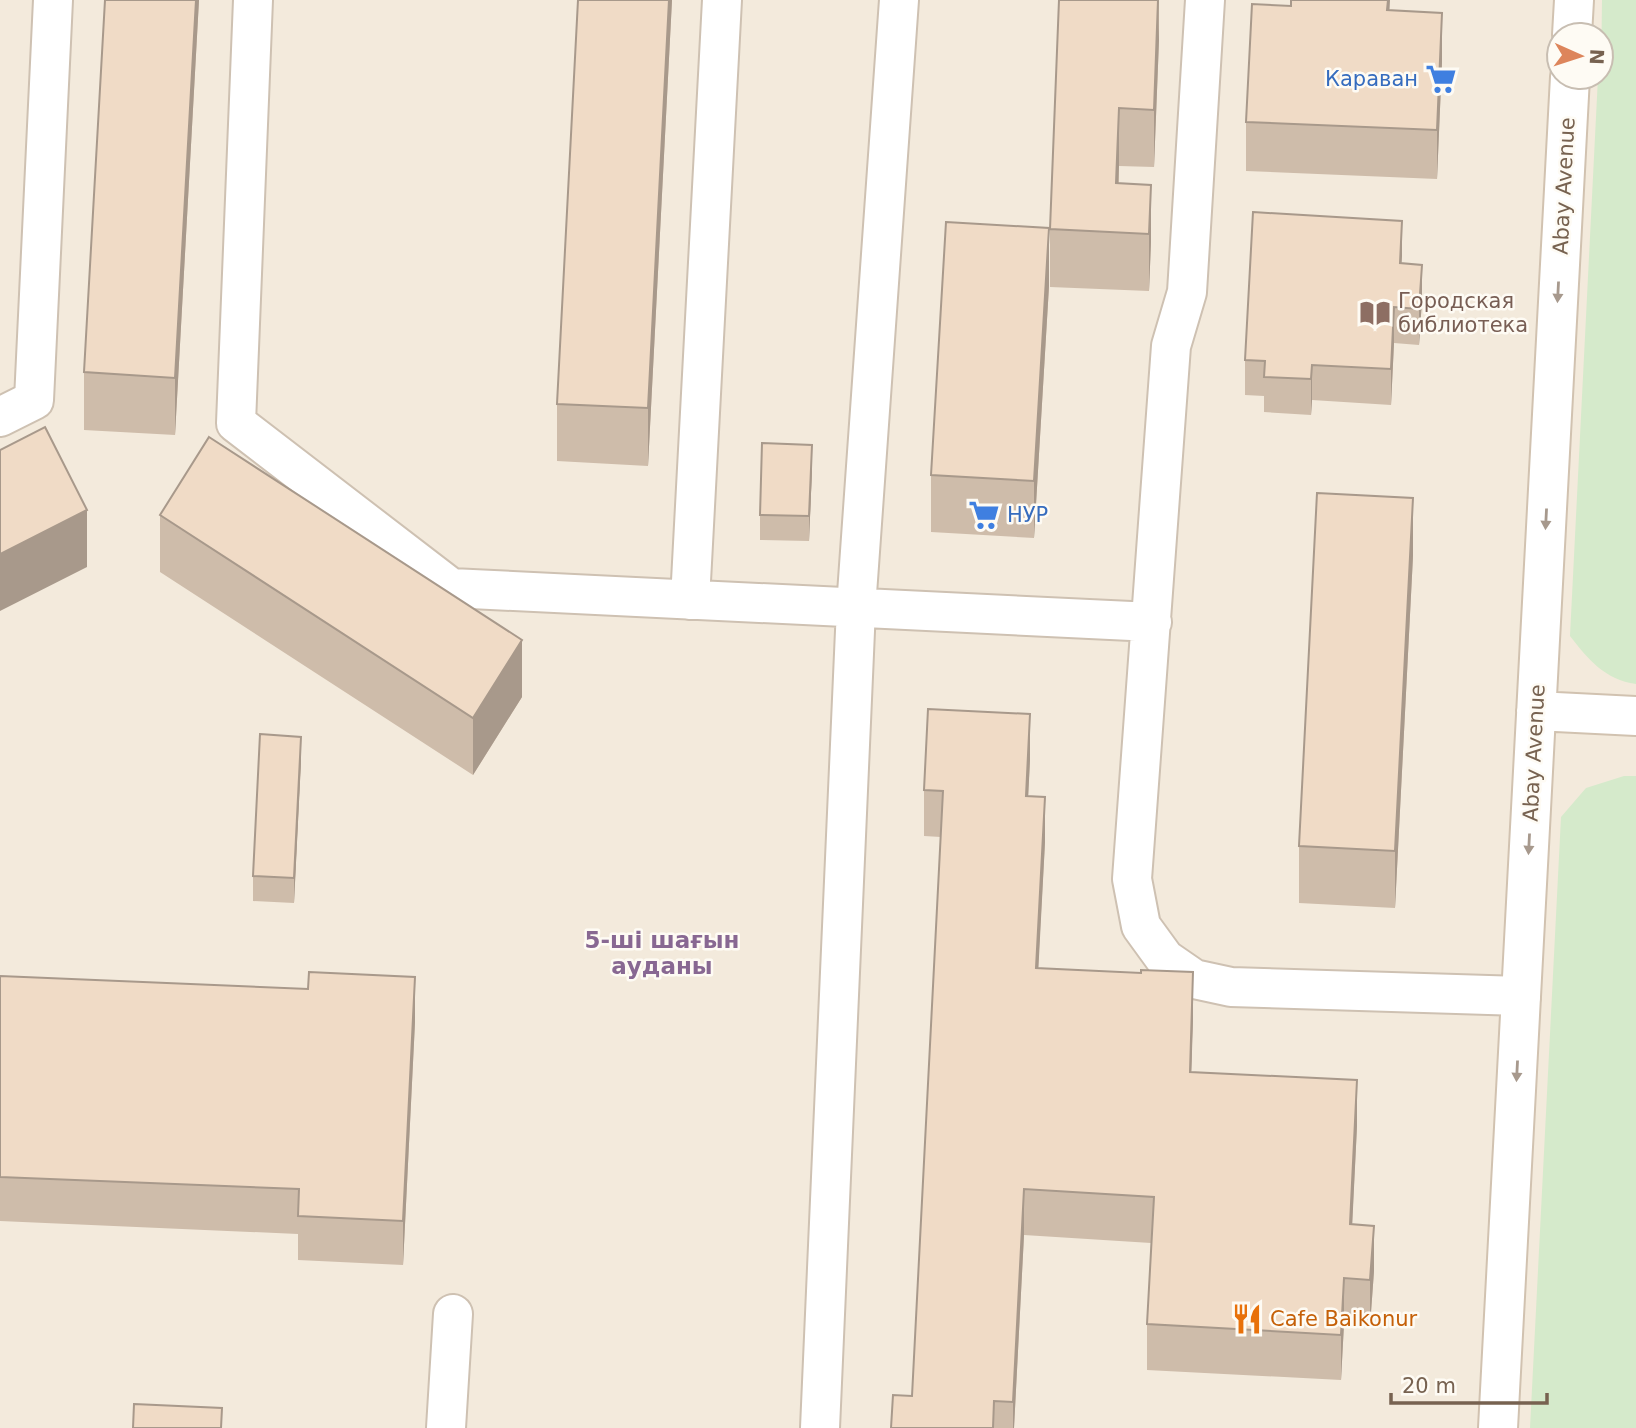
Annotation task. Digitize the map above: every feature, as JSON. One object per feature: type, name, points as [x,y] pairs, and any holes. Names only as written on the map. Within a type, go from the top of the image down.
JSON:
[{"type":"street","points":[[0,417],[34,400],[53,0]]},
{"type":"street","points":[[253,0],[236,423],[450,588],[1152,622]]},
{"type":"street","points":[[690,600],[722,0]]},
{"type":"street","points":[[820,1428],[856,608],[899,0]]},
{"type":"street","points":[[1205,0],[1187,292],[1171,346],[1132,879],[1141,926],[1165,959],[1194,979],[1231,987],[1521,996]]},
{"type":"street","points":[[1573,21],[1574,0]]},
{"type":"street","name":"Abay Avenue","points":[[1497,1428],[1569,91]]},
{"type":"street","points":[[1536,710],[1636,716]]},
{"type":"street","points":[[446,1428],[453,1314]]},
{"type":"shaded area","points":[[0,0],[1636,0],[1636,1428],[0,1428]]},
{"type":"green space","points":[[1602,0],[1636,0],[1636,684],[1606,673],[1570,636],[1597,91],[1615,91],[1615,21],[1602,21]]},
{"type":"green space","points":[[1624,776],[1636,776],[1636,1428],[1530,1428],[1561,817],[1586,788]]},
{"type":"building","points":[[105,0],[196,0],[175,378],[84,372]]},
{"type":"building","points":[[578,0],[669,0],[648,408],[557,404]]},
{"type":"building","points":[[1059,0],[1158,0],[1154,110],[1119,108],[1116,183],[1151,185],[1149,234],[1050,229]]},
{"type":"building","points":[[1291,0],[1388,0],[1387,10],[1442,13],[1437,130],[1246,122],[1252,4],[1291,6]]},
{"type":"building","points":[[1253,212],[1402,221],[1400,263],[1422,265],[1419,309],[1394,307],[1391,369],[1312,365],[1311,379],[1264,377],[1265,361],[1245,360]]},
{"type":"building","points":[[946,222],[1049,228],[1034,481],[931,475]]},
{"type":"building","points":[[45,427],[87,510],[0,554],[0,450]]},
{"type":"building","points":[[209,437],[522,640],[473,718],[160,515]]},
{"type":"building","points":[[762,443],[812,445],[809,516],[760,515]]},
{"type":"building","points":[[1317,493],[1413,498],[1395,851],[1299,846]]},
{"type":"building","points":[[928,709],[1030,714],[1026,796],[1045,797],[1036,968],[1141,973],[1141,970],[1193,972],[1190,1072],[1357,1080],[1350,1224],[1374,1226],[1370,1280],[1344,1278],[1341,1335],[1147,1324],[1154,1197],[1024,1189],[1013,1402],[994,1401],[993,1428],[891,1428],[893,1395],[912,1396],[943,791],[924,790]]},
{"type":"building","points":[[260,734],[301,737],[294,878],[253,876]]},
{"type":"building","points":[[309,972],[415,977],[403,1221],[298,1216],[299,1189],[0,1177],[0,976],[308,989]]},
{"type":"building","points":[[134,1404],[222,1408],[221,1428],[133,1428]]},
{"type":"place","name":"Караван","points":[[1441,79]]},
{"type":"place","name":"Городская библиотека","points":[[1375,313]]},
{"type":"place","name":"НУР","points":[[984,515]]},
{"type":"place","name":"Cafe Baikonur","points":[[1247,1319]]},
{"type":"district","name":"5-ші шағын ауданы","points":[[662,953]]}]
